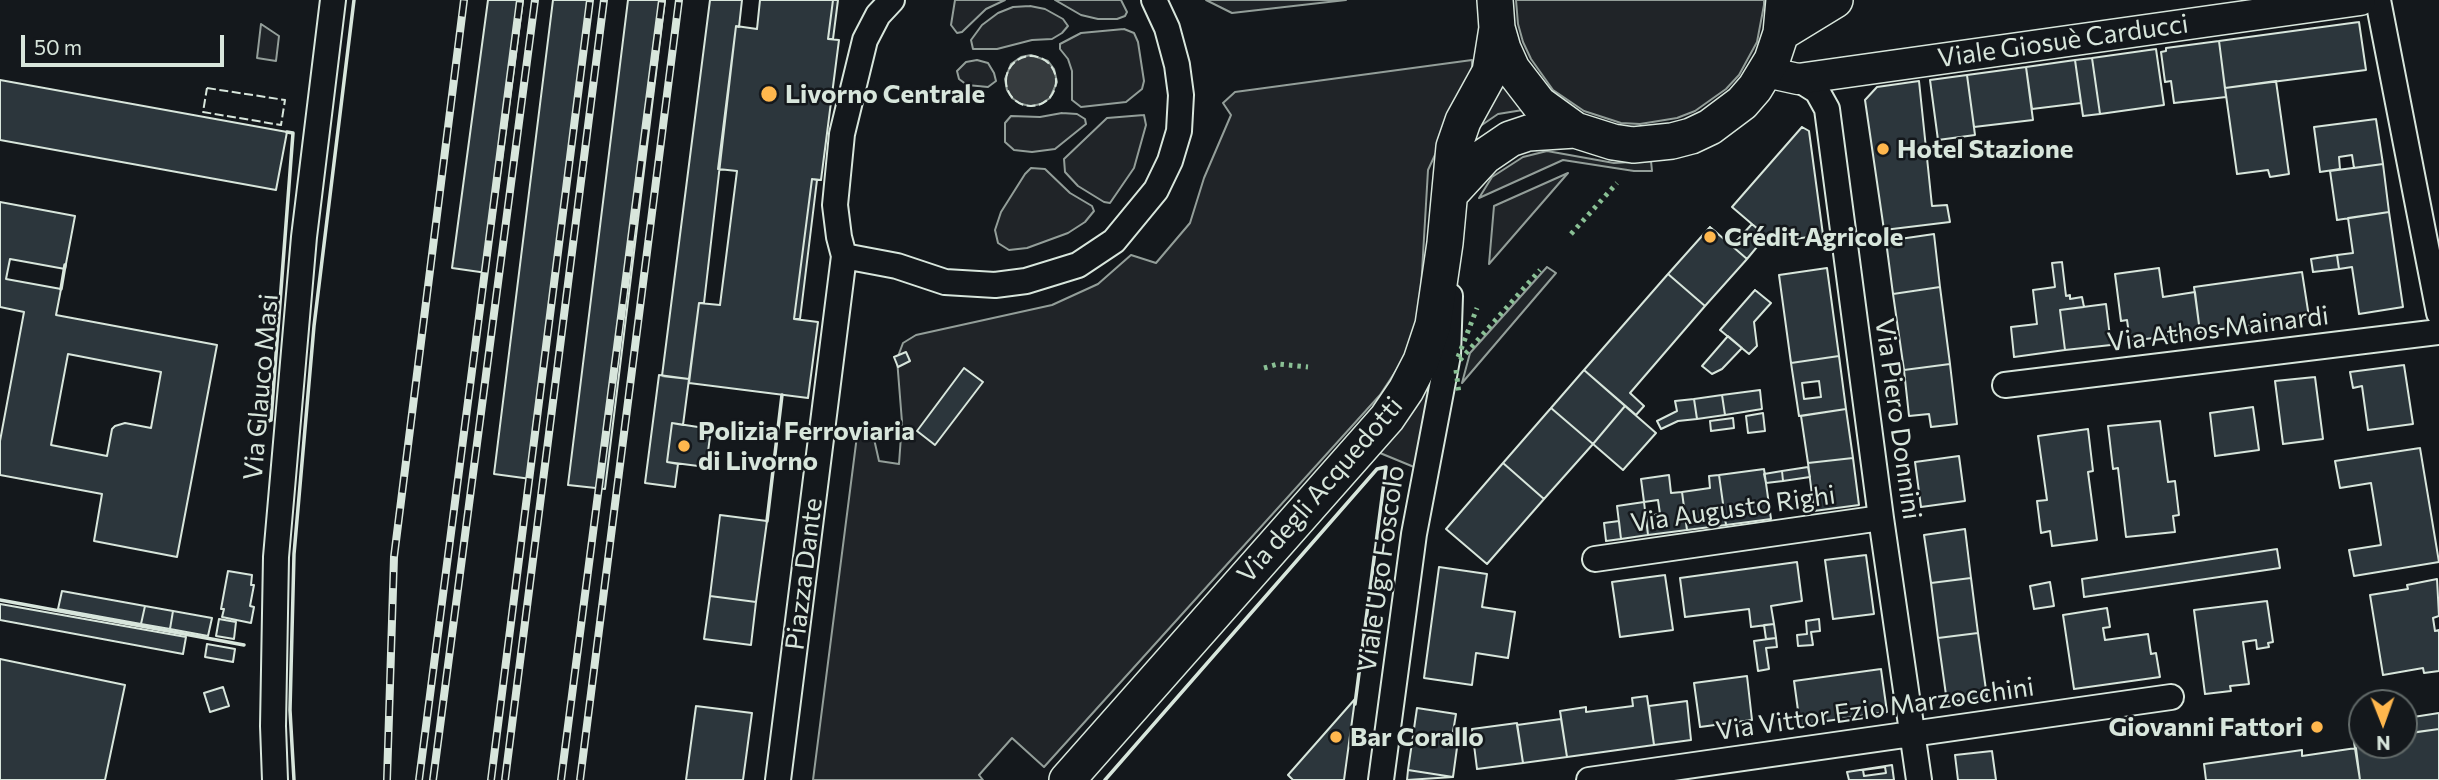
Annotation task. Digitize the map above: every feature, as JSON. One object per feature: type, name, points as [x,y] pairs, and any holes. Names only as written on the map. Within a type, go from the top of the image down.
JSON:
[{"type":"main road","points":[[1496,14],[1508,59],[1524,88],[1548,111],[1575,130],[1613,142],[1653,144],[1701,131],[1782,75],[1783,16],[1835,0]]},
{"type":"main road","name":"Via degli Acquedotti","points":[[1067,780],[1387,418],[1414,376],[1433,325],[1445,243],[1454,146],[1490,72],[1496,14]]},
{"type":"main road","points":[[1450,194],[1485,156],[1510,139],[1528,132],[1575,130]]},
{"type":"street","name":"Via Glauco Masi","points":[[275,780],[272,726],[276,557],[302,250],[333,0]]},
{"type":"street","name":"Piazza Dante","points":[[778,780],[844,256],[835,205],[842,134],[865,40],[878,15],[892,0]]},
{"type":"street","points":[[844,256],[881,263],[946,282],[995,285],[1026,281],[1078,265],[1114,241],[1156,190],[1170,161],[1179,131],[1179,73],[1167,29],[1154,0]]},
{"type":"street","name":"Viale Giosuè Carducci","points":[[1782,75],[2360,0]]},
{"type":"street","points":[[2378,0],[2439,313]]},
{"type":"street","name":"Via Piero Donnini","points":[[1782,75],[1817,91],[1826,109],[1919,780]]},
{"type":"street","name":"Viale Ugo Foscolo","points":[[1381,780],[1414,534],[1448,355],[1450,306],[1445,243]]},
{"type":"street","points":[[841,285],[865,269],[881,263]]},
{"type":"street","name":"Via Athos Mainardi","points":[[2005,385],[2439,332]]},
{"type":"street","name":"Via Augusto Righi","points":[[1595,559],[1881,518]]},
{"type":"street","name":"Via Vittor Ezio Marzocchini","points":[[1589,780],[1673,774],[1912,734],[2171,697]]},
{"type":"shaded area","points":[[955,0],[1005,0],[986,9],[962,32],[957,33],[951,25]]},
{"type":"shaded area","points":[[1055,0],[1121,0],[1127,12],[1125,16],[1117,19],[1098,19],[1081,15]]},
{"type":"shaded area","points":[[1206,0],[1346,0],[1232,13]]},
{"type":"shaded area","points":[[1516,0],[1764,0],[1764,5],[1757,42],[1739,75],[1726,89],[1695,111],[1677,118],[1640,124],[1621,123],[1584,111],[1553,90],[1531,59],[1523,42]]},
{"type":"shaded area","points":[[1013,7],[1045,9],[1063,19],[1068,26],[1052,39],[1032,40],[997,49],[973,49],[971,40],[982,25],[998,13]]},
{"type":"shaded area","points":[[261,24],[279,36],[276,61],[257,58]]},
{"type":"shaded area","points":[[1124,29],[1134,33],[1138,42],[1144,81],[1142,89],[1126,102],[1081,107],[1072,100],[1072,71],[1060,44],[1081,33]]},
{"type":"shaded area","points":[[1031,55],[1048,61],[1054,69],[1057,82],[1050,98],[1031,106],[1012,98],[1005,79],[1011,64],[1021,57]]},
{"type":"shaded area","points":[[977,60],[988,63],[994,73],[996,81],[988,87],[967,85],[959,79],[957,71],[966,62]]},
{"type":"shaded area","points":[[1472,60],[1472,75],[1428,170],[1419,323],[1403,360],[1380,395],[1044,767],[1012,738],[979,775],[983,780],[813,780],[858,428],[872,430],[879,461],[899,464],[902,422],[897,359],[903,343],[916,335],[1052,305],[1098,284],[1131,255],[1156,263],[1190,223],[1204,178],[1231,115],[1223,103],[1235,92]]},
{"type":"shaded area","points":[[1498,62],[1535,108],[1498,114],[1473,131]]},
{"type":"shaded area","points":[[1062,113],[1077,114],[1085,119],[1086,124],[1055,149],[1032,152],[1014,150],[1005,142],[1005,123],[1011,116],[1040,117]]},
{"type":"shaded area","points":[[1144,115],[1146,125],[1134,168],[1110,203],[1078,186],[1065,172],[1064,159],[1107,118]]},
{"type":"shaded area","points":[[1547,151],[1614,163],[1651,161],[1652,171],[1634,171],[1563,160],[1479,198],[1492,177],[1523,157]]},
{"type":"shaded area","points":[[1031,168],[1045,169],[1070,193],[1092,206],[1094,211],[1085,222],[1068,233],[1027,248],[1009,250],[998,243],[995,230],[1001,212]]},
{"type":"shaded area","points":[[1568,173],[1489,264],[1494,206]]},
{"type":"shaded area","points":[[1547,267],[1556,273],[1462,383],[1470,353]]},
{"type":"shaded area","points":[[1435,378],[1414,467],[1380,453]]},
{"type":"building","points":[[488,0],[523,0],[487,273],[452,268]]},
{"type":"building","points":[[553,0],[590,0],[531,479],[494,474]]},
{"type":"building","points":[[628,0],[665,0],[605,489],[568,485]]},
{"type":"building","points":[[710,0],[742,0],[739,27],[736,26],[704,303],[699,303],[689,379],[662,376]]},
{"type":"building","name":"Livorno Centrale","points":[[760,0],[833,0],[828,39],[839,40],[821,180],[812,179],[794,319],[818,322],[808,398],[689,383],[699,303],[720,305],[737,171],[718,169],[736,26],[757,29]]},
{"type":"building","points":[[833,0],[838,0],[833,39],[828,39]]},
{"type":"building","points":[[2359,22],[2366,70],[2225,88],[2219,41]]},
{"type":"building","points":[[2219,41],[2226,97],[2174,103],[2171,81],[2165,82],[2161,52],[2166,51],[2166,48]]},
{"type":"building","points":[[2156,49],[2164,105],[2100,114],[2092,58]]},
{"type":"building","points":[[2092,58],[2100,114],[2083,116],[2075,60]]},
{"type":"building","points":[[2075,60],[2081,103],[2032,109],[2026,67]]},
{"type":"building","points":[[2026,67],[2033,120],[1974,127],[1967,75]]},
{"type":"building","points":[[1967,75],[1975,135],[1938,140],[1930,80]]},
{"type":"building","points":[[0,80],[287,132],[276,190],[0,140]]},
{"type":"building","points":[[1919,81],[1932,206],[1947,205],[1950,222],[1884,230],[1865,100],[1877,87]]},
{"type":"building","points":[[2276,81],[2289,174],[2270,177],[2268,170],[2237,174],[2225,88]]},
{"type":"building","points":[[2376,119],[2383,164],[2354,168],[2352,155],[2339,157],[2340,169],[2320,172],[2314,127]]},
{"type":"building","points":[[1802,127],[1809,131],[1823,235],[1773,242],[1732,207]]},
{"type":"building","points":[[2383,164],[2389,212],[2337,220],[2330,171]]},
{"type":"building","points":[[812,179],[817,180],[800,319],[794,319]]},
{"type":"building","points":[[0,202],[75,216],[65,269],[10,259],[6,279],[61,289],[56,315],[217,345],[177,557],[94,541],[102,494],[0,475],[0,441],[24,312],[0,307]],"holes":[[[68,354],[161,372],[151,428],[125,423],[115,426],[112,429],[107,456],[51,445]]]},
{"type":"building","points":[[2389,212],[2403,307],[2359,314],[2352,267],[2339,269],[2337,255],[2353,253],[2348,218]]},
{"type":"building","points":[[1752,224],[1766,236],[1747,259],[1732,246]]},
{"type":"building","points":[[1710,227],[1747,259],[1705,306],[1668,274]]},
{"type":"building","points":[[1934,234],[1940,287],[1893,294],[1886,241]]},
{"type":"building","points":[[2337,255],[2339,269],[2313,272],[2311,259]]},
{"type":"building","points":[[2062,262],[2066,296],[2070,295],[2070,299],[2082,297],[2084,307],[2060,310],[2065,350],[2014,357],[2011,327],[2037,324],[2033,290],[2055,287],[2052,263]]},
{"type":"building","points":[[1827,268],[1839,356],[1791,363],[1779,275]]},
{"type":"building","points":[[2159,268],[2163,297],[2195,292],[2200,332],[2130,341],[2127,320],[2121,321],[2115,274]]},
{"type":"building","points":[[2302,272],[2309,317],[2200,332],[2194,287]]},
{"type":"building","points":[[1668,274],[1705,306],[1630,393],[1644,406],[1636,415],[1584,370]]},
{"type":"building","points":[[1940,287],[1950,364],[1904,370],[1893,294]]},
{"type":"building","points":[[1755,290],[1771,303],[1754,322],[1757,346],[1749,354],[1720,330]]},
{"type":"building","points":[[2106,304],[2111,345],[2065,350],[2060,310]]},
{"type":"building","points":[[1728,336],[1742,348],[1722,369],[1712,374],[1702,366]]},
{"type":"building","points":[[906,352],[910,361],[898,367],[894,357]]},
{"type":"building","points":[[1839,356],[1846,409],[1799,416],[1791,363]],"holes":[[[1819,381],[1821,397],[1804,399],[1802,383]]]},
{"type":"building","points":[[1950,364],[1957,424],[1931,427],[1929,414],[1909,416],[1904,370]]},
{"type":"building","points":[[2404,365],[2413,424],[2368,430],[2362,386],[2353,388],[2350,372]]},
{"type":"building","points":[[964,368],[983,382],[935,445],[917,431]]},
{"type":"building","points":[[1584,370],[1625,406],[1593,444],[1551,408]]},
{"type":"building","points":[[659,375],[689,379],[683,425],[672,423],[667,462],[678,464],[675,487],[645,483]]},
{"type":"building","points":[[2315,377],[2323,439],[2283,444],[2275,381]]},
{"type":"building","points":[[1760,390],[1762,409],[1725,415],[1722,395]]},
{"type":"building","points":[[1722,395],[1725,415],[1697,419],[1694,399]]},
{"type":"building","points":[[1694,399],[1697,419],[1678,421],[1661,429],[1657,421],[1677,411],[1675,401]]},
{"type":"building","points":[[1625,406],[1656,433],[1623,470],[1593,444]]},
{"type":"building","points":[[2253,407],[2259,450],[2215,456],[2210,413]]},
{"type":"building","points":[[1551,408],[1593,444],[1544,499],[1503,463]]},
{"type":"building","points":[[1846,409],[1853,458],[1808,463],[1801,416]]},
{"type":"building","points":[[1763,413],[1765,431],[1748,433],[1746,416]]},
{"type":"building","points":[[1733,418],[1734,428],[1711,431],[1710,421]]},
{"type":"building","points":[[2160,421],[2168,482],[2175,481],[2179,515],[2173,516],[2175,532],[2126,537],[2118,468],[2113,469],[2108,426]]},
{"type":"building","points":[[672,423],[711,429],[706,467],[667,462]]},
{"type":"building","points":[[2088,429],[2093,471],[2088,472],[2097,540],[2052,546],[2050,531],[2041,533],[2037,501],[2047,500],[2038,436]]},
{"type":"building","points":[[2420,448],[2439,562],[2354,576],[2349,550],[2381,545],[2371,483],[2340,488],[2335,461]]},
{"type":"building","points":[[1959,456],[1965,501],[1921,507],[1915,462]]},
{"type":"building","points":[[1853,458],[1859,505],[1814,511],[1808,463]]},
{"type":"building","points":[[1503,463],[1544,499],[1487,564],[1446,529]]},
{"type":"building","points":[[1808,467],[1810,477],[1783,481],[1782,471]]},
{"type":"building","points":[[1764,469],[1771,519],[1726,525],[1719,475]]},
{"type":"building","points":[[1782,471],[1783,481],[1766,483],[1764,474]]},
{"type":"building","points":[[1669,475],[1671,493],[1682,492],[1687,530],[1648,535],[1646,516],[1660,514],[1658,500],[1644,502],[1641,479]]},
{"type":"building","points":[[1719,475],[1726,525],[1687,530],[1682,492],[1710,488],[1709,476]]},
{"type":"building","points":[[1644,502],[1648,535],[1621,539],[1617,506]]},
{"type":"building","points":[[720,515],[767,521],[756,602],[710,596]]},
{"type":"building","points":[[1619,521],[1621,539],[1606,541],[1604,523]]},
{"type":"building","points":[[1965,529],[1971,578],[1931,583],[1924,535]]},
{"type":"building","points":[[2277,549],[2280,568],[2084,597],[2082,579]]},
{"type":"building","points":[[1866,555],[1874,614],[1833,619],[1825,560]]},
{"type":"building","points":[[1797,562],[1802,601],[1771,606],[1774,624],[1751,627],[1749,609],[1685,617],[1680,578]]},
{"type":"building","points":[[1439,567],[1487,574],[1482,607],[1515,612],[1508,658],[1476,653],[1472,685],[1424,678]]},
{"type":"building","points":[[228,571],[252,575],[251,585],[254,585],[250,606],[254,607],[251,623],[222,617]]},
{"type":"building","points":[[1665,575],[1673,630],[1620,637],[1612,582]]},
{"type":"building","points":[[1971,578],[1978,633],[1938,638],[1931,583]]},
{"type":"building","points":[[2437,579],[2439,616],[2433,618],[2435,631],[2439,630],[2439,671],[2424,673],[2423,668],[2383,675],[2370,595],[2408,589],[2407,585]]},
{"type":"building","points":[[2050,582],[2054,606],[2034,609],[2030,586]]},
{"type":"building","points":[[62,591],[145,606],[141,624],[58,609]]},
{"type":"building","points":[[710,596],[756,602],[751,645],[704,639]]},
{"type":"building","points":[[2267,601],[2273,642],[2268,643],[2269,647],[2257,649],[2256,640],[2243,642],[2249,684],[2230,686],[2231,691],[2205,694],[2194,610]]},
{"type":"building","points":[[0,604],[186,637],[183,654],[0,620]]},
{"type":"building","points":[[145,606],[173,611],[170,629],[141,624]]},
{"type":"building","points":[[2107,608],[2110,627],[2103,628],[2105,640],[2148,634],[2151,654],[2156,653],[2160,677],[2074,689],[2063,615]]},
{"type":"building","points":[[173,611],[212,618],[208,636],[170,629]]},
{"type":"building","points":[[219,619],[236,622],[234,639],[216,636]]},
{"type":"building","points":[[1819,619],[1820,631],[1811,632],[1813,645],[1798,646],[1797,635],[1807,634],[1806,621]]},
{"type":"building","points":[[1774,624],[1776,638],[1766,639],[1764,625]]},
{"type":"building","points":[[1978,633],[1987,697],[1947,702],[1938,638]]},
{"type":"building","points":[[1776,638],[1777,647],[1766,648],[1769,669],[1758,671],[1754,641]]},
{"type":"building","points":[[207,644],[235,649],[233,662],[205,657]]},
{"type":"building","points":[[0,659],[125,685],[105,780],[0,780]]},
{"type":"building","points":[[1881,669],[1887,712],[1800,725],[1794,681]]},
{"type":"building","points":[[1747,676],[1752,720],[1700,727],[1694,683]]},
{"type":"building","points":[[223,687],[229,706],[210,712],[204,693]]},
{"type":"building","points":[[1647,696],[1654,745],[1567,757],[1560,711],[1586,707],[1586,712],[1633,706],[1632,698]]},
{"type":"building","name":"Bar Corallo","points":[[1355,699],[1344,780],[1293,780],[1288,775]]},
{"type":"building","points":[[1687,701],[1691,740],[1654,745],[1649,706]]},
{"type":"building","points":[[696,706],[752,713],[743,780],[686,780]]},
{"type":"building","points":[[1417,708],[1456,714],[1453,732],[1459,733],[1453,777],[1408,770]]},
{"type":"building","points":[[2439,713],[2439,729],[2418,732],[2418,716]]},
{"type":"building","points":[[1561,719],[1567,757],[1523,763],[1517,725]]},
{"type":"building","points":[[1517,723],[1523,763],[1477,769],[1472,729]]},
{"type":"building","points":[[2439,729],[2439,780],[2360,780],[2357,759],[2418,759],[2418,732]]},
{"type":"building","points":[[2348,749],[2348,759],[2357,759],[2360,780],[2206,780],[2204,764],[2302,750],[2302,756]]},
{"type":"building","points":[[1992,751],[1996,780],[1958,780],[1955,755]]},
{"type":"building","points":[[1892,765],[1894,780],[1849,780],[1847,772]],"holes":[[[1885,767],[1886,773],[1864,776],[1863,770]]]},
{"type":"building","points":[[1408,770],[1453,777],[1407,780]]},
{"type":"railway","points":[[387,780],[394,557],[464,0]]},
{"type":"railway","points":[[419,780],[520,0]]},
{"type":"railway","points":[[433,780],[535,0]]},
{"type":"railway","points":[[491,780],[590,0]]},
{"type":"railway","points":[[505,780],[604,0]]},
{"type":"railway","points":[[561,780],[662,0]]},
{"type":"railway","points":[[580,780],[679,0]]},
{"type":"hedge","points":[[1571,234],[1617,183]]},
{"type":"hedge","points":[[1460,360],[1540,270]]},
{"type":"hedge","points":[[1458,357],[1477,308]]},
{"type":"hedge","points":[[1264,368],[1278,364],[1308,367]]},
{"type":"hedge","points":[[1456,370],[1459,394]]},
{"type":"fence","points":[[1031,56],[1049,63],[1056,81],[1049,99],[1031,106],[1013,99],[1006,81],[1013,63],[1031,56]]},
{"type":"fence","points":[[207,88],[285,100],[281,125],[203,112],[207,88]]},
{"type":"wall","points":[[294,780],[290,710],[294,554],[314,326],[354,0]]},
{"type":"wall","points":[[258,430],[260,424],[271,420],[293,133],[287,132]]},
{"type":"wall","points":[[61,289],[65,265]]},
{"type":"wall","points":[[767,521],[782,395]]},
{"type":"wall","points":[[1105,780],[1377,469],[1386,467],[1355,704]]},
{"type":"wall","points":[[0,600],[244,645]]},
{"type":"place","name":"Livorno Centrale","points":[[769,94]]},
{"type":"place","name":"Hotel Stazione","points":[[1883,149]]},
{"type":"place","name":"Crédit Agricole","points":[[1710,237]]},
{"type":"place","name":"Polizia Ferroviaria di Livorno","points":[[684,446]]},
{"type":"place","name":"Giovanni Fattori","points":[[2317,727]]},
{"type":"place","name":"Bar Corallo","points":[[1336,737]]}]
